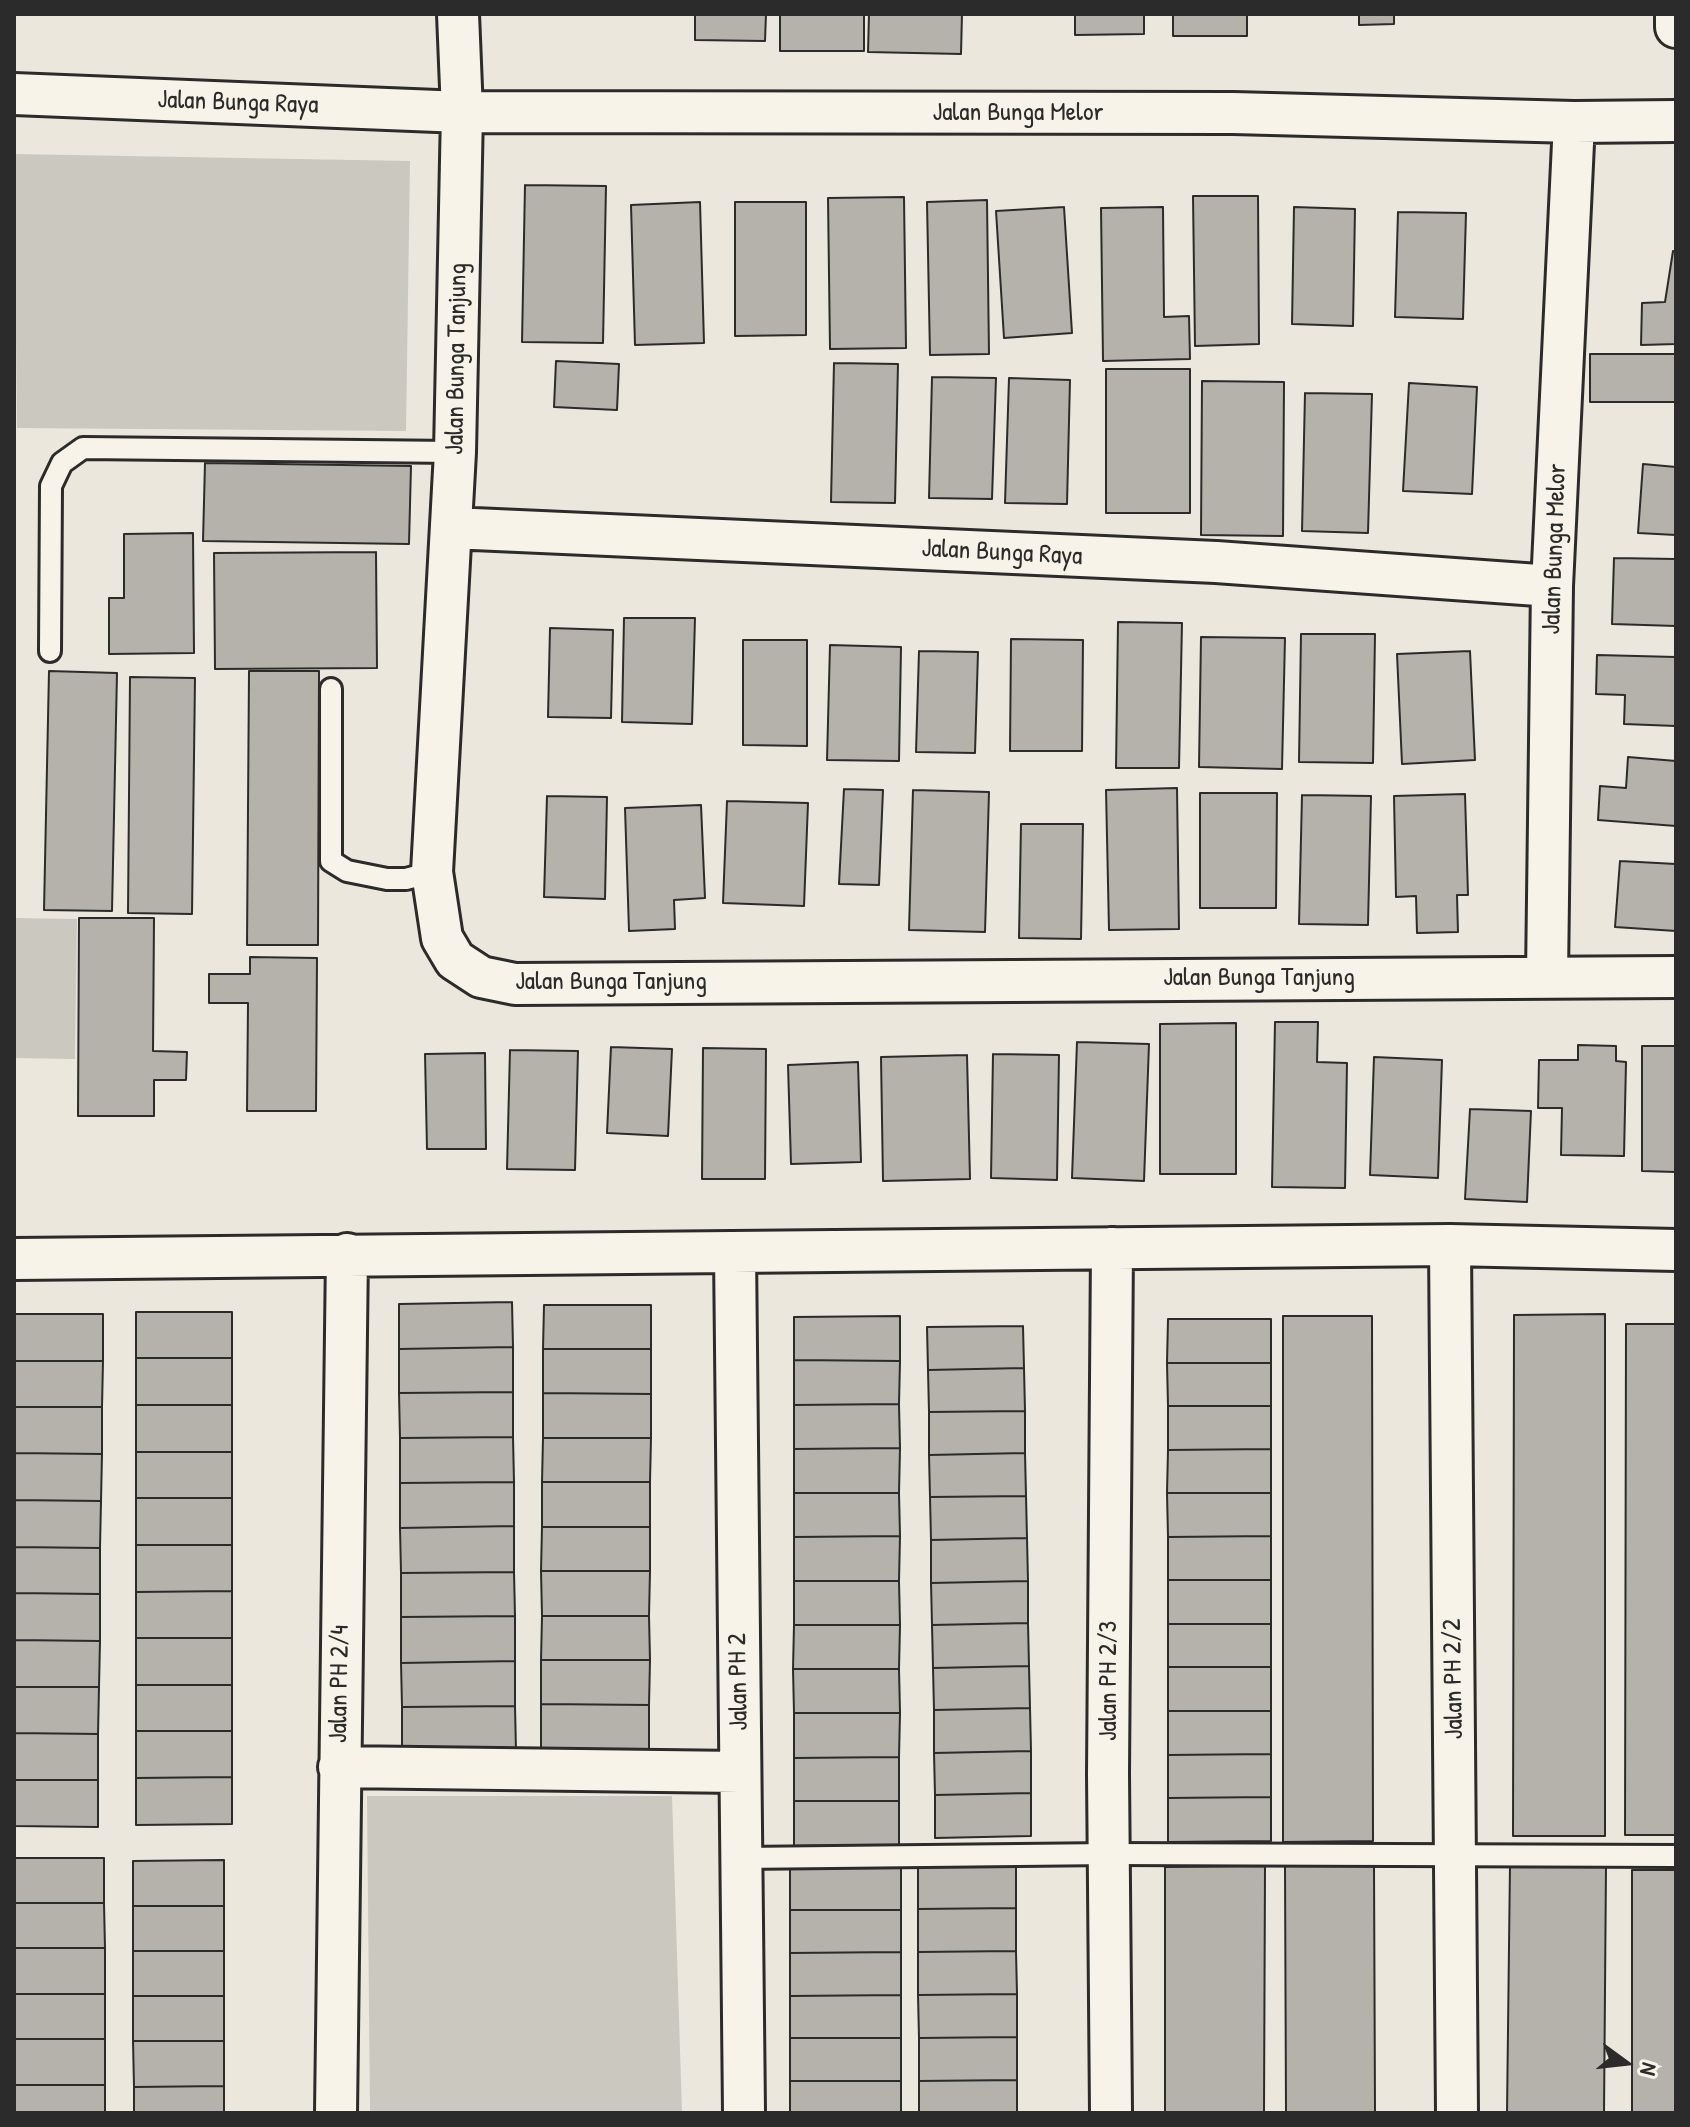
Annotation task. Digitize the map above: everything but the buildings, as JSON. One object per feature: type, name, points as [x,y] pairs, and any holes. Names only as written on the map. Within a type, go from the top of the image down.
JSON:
[{"type":"street","name":"Jalan Bunga Tanjung","points":[[458,14],[462,112],[455,452],[432,872],[442,938],[455,960],[481,977],[515,984],[1676,977]]},
{"type":"street","points":[[1676,14],[1676,27]]},
{"type":"street","name":"Jalan Bunga Raya","points":[[14,94],[462,112]]},
{"type":"street","name":"Jalan Bunga Melor","points":[[462,112],[1233,113],[1574,122],[1676,121]]},
{"type":"street","name":"Jalan Bunga Melor","points":[[1547,976],[1552,586],[1574,122]]},
{"type":"street","name":"Jalan Bunga Raya","points":[[451,528],[1216,562],[1552,586]]},
{"type":"street","points":[[14,1259],[1450,1245],[1676,1250]]},
{"type":"street","name":"Jalan PH 2/2","points":[[1450,1245],[1457,2113]]},
{"type":"street","name":"Jalan PH 2/3","points":[[1111,2113],[1108,1773],[1112,1248]]},
{"type":"street","name":"Jalan PH 2","points":[[735,1252],[744,2113]]},
{"type":"street","name":"Jalan PH 2/4","points":[[336,2113],[347,1254]]},
{"type":"street","points":[[339,1767],[740,1772]]},
{"type":"lane","points":[[50,651],[51,486],[62,463],[83,448],[455,452]]},
{"type":"lane","points":[[331,689],[331,861],[347,871],[387,879],[406,879],[432,872]]},
{"type":"lane","points":[[741,1858],[1110,1854],[1676,1856]]},
{"type":"shaded area","points":[[14,154],[410,161],[406,431],[17,428]]},
{"type":"shaded area","points":[[14,918],[77,919],[75,1059],[14,1058]]},
{"type":"shaded area","points":[[367,1796],[672,1796],[682,2113],[370,2113]]}]
